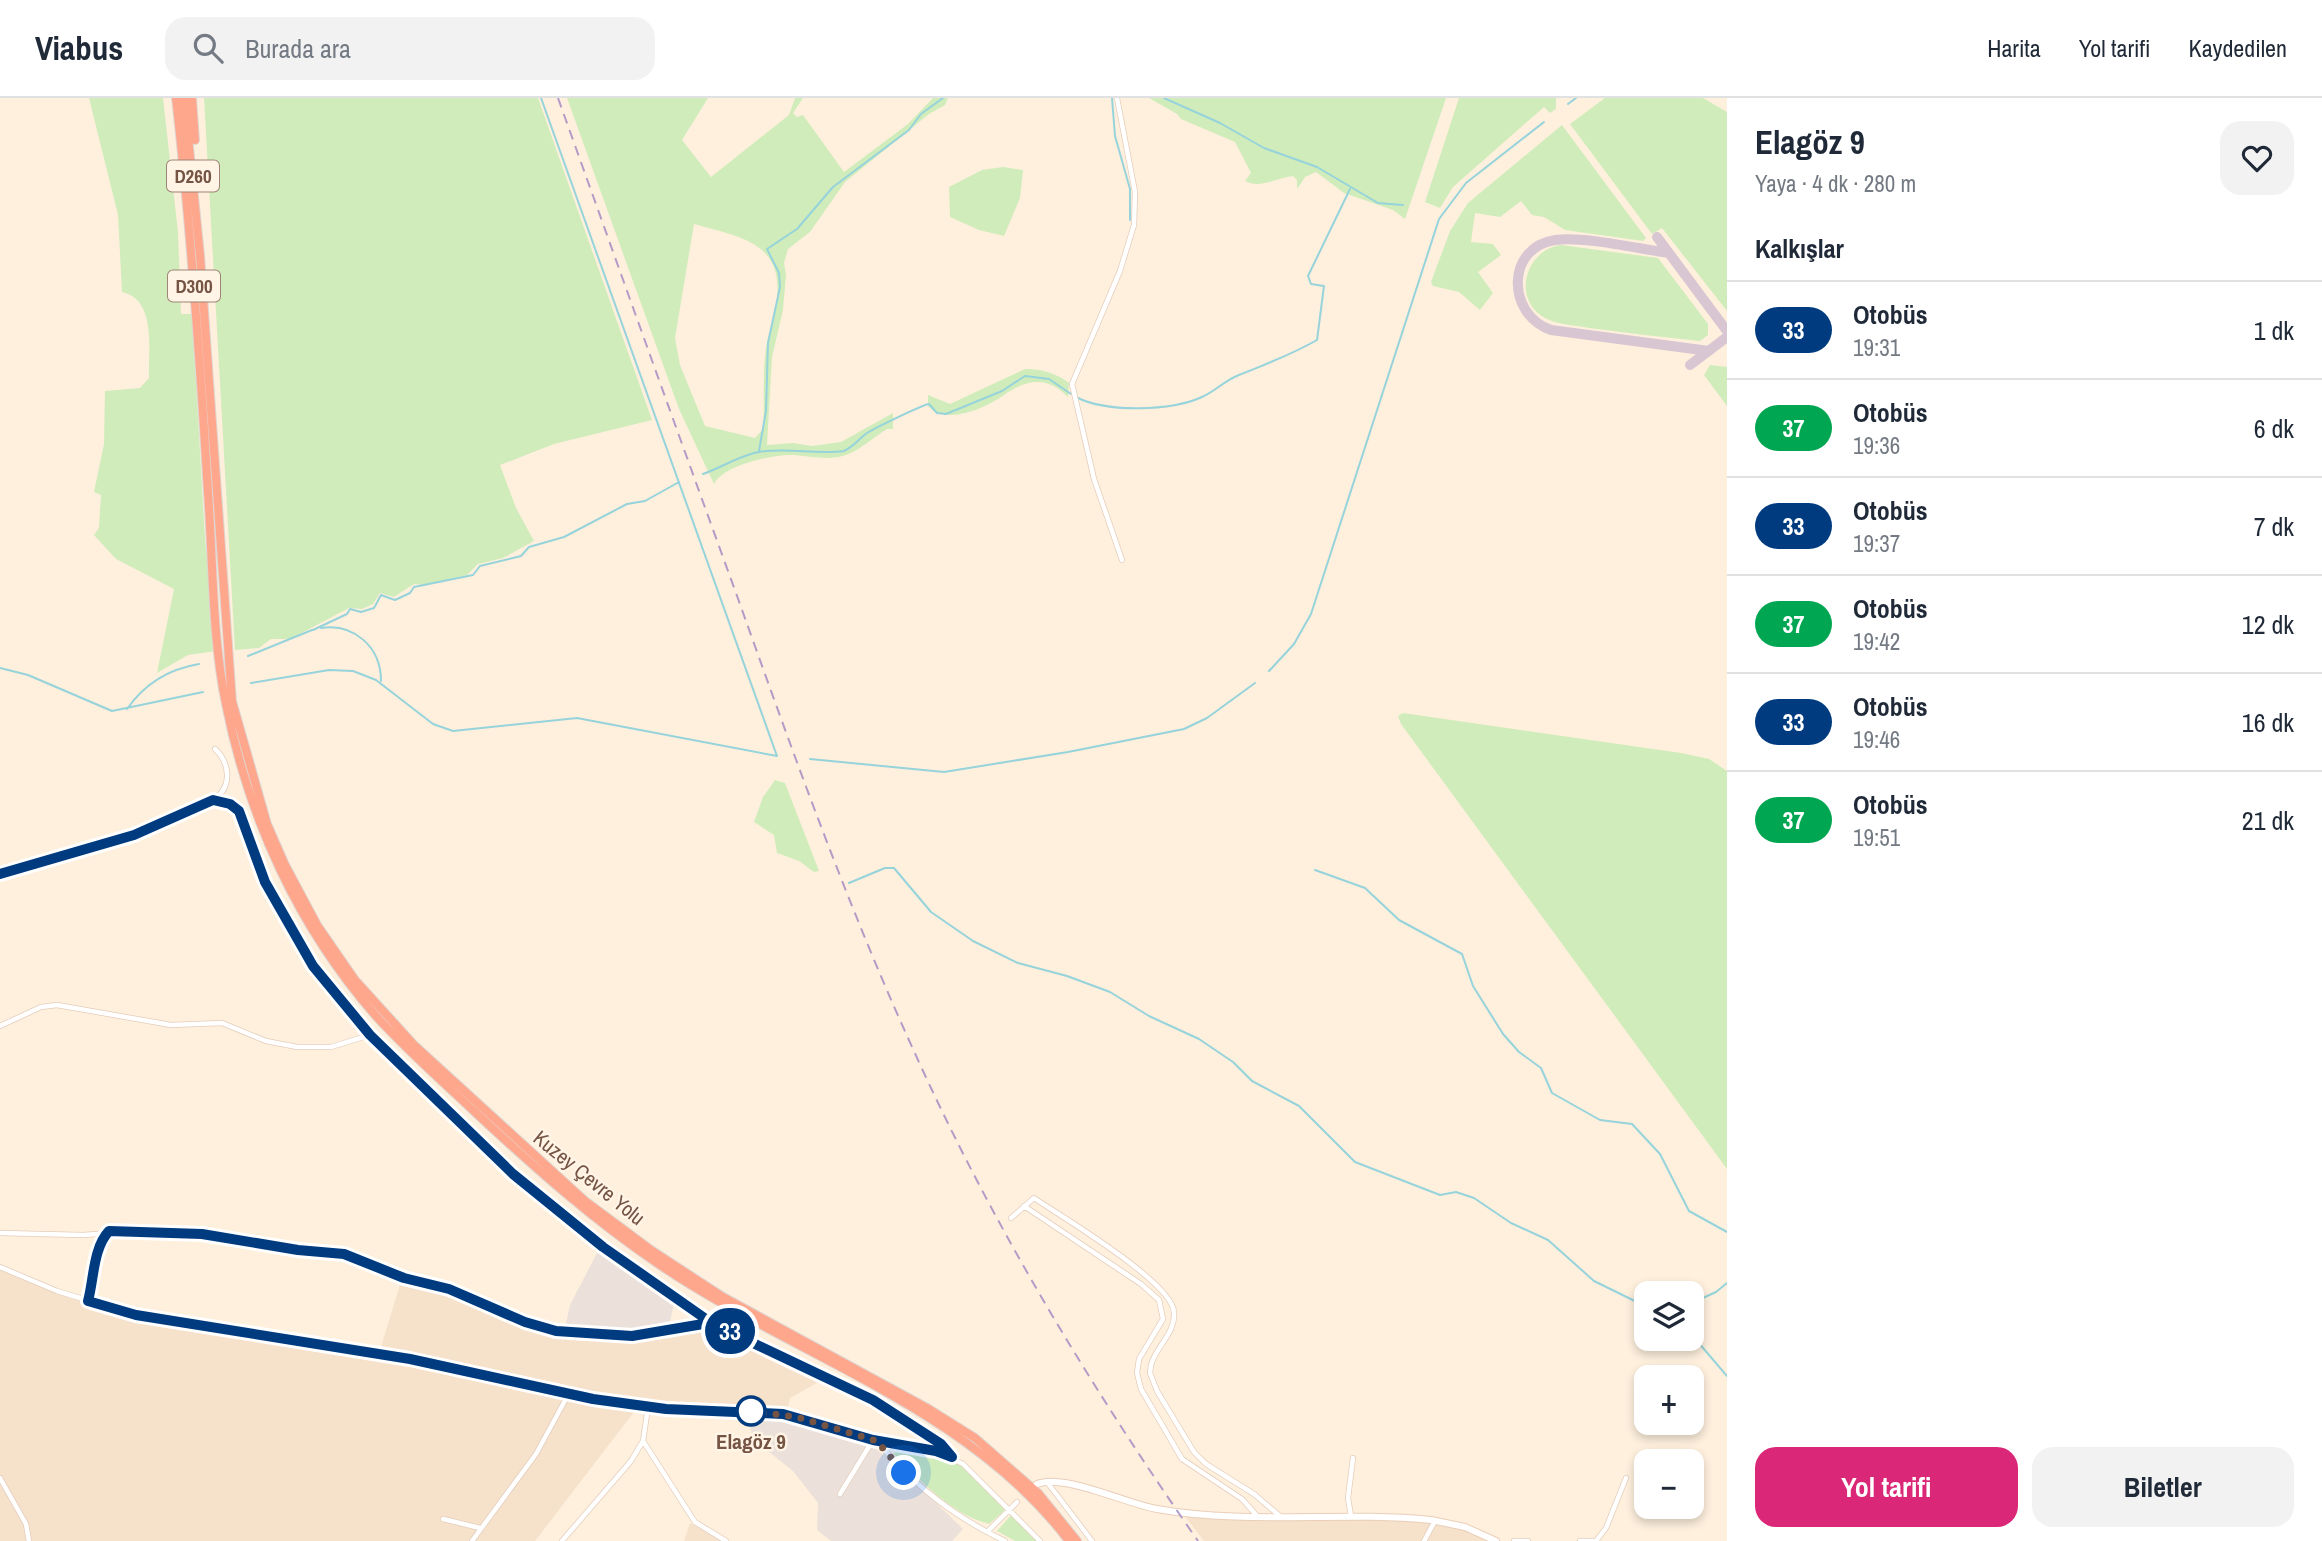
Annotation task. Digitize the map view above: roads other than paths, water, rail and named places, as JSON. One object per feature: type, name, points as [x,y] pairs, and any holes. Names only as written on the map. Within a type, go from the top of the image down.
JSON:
[{"type":"highway","name":"D300","points":[[174,98],[181,142],[208,430]]},
{"type":"highway","name":"D260","points":[[184,98],[200,255]]},
{"type":"highway","name":"D300","points":[[192,98],[209,457],[228,702]]},
{"type":"highway","name":"Kuzey Çevre Yolu","points":[[228,702],[253,804],[289,889],[312,929],[350,984],[410,1051],[551,1182],[618,1235],[719,1303],[923,1413],[971,1444],[1027,1492],[1069,1541]]},
{"type":"highway","name":"Kuzey Çevre Yolu","points":[[228,702],[263,813],[304,903],[355,980],[414,1045],[555,1176],[623,1231],[723,1297],[927,1408],[975,1438],[1038,1493],[1077,1541]]},
{"type":"street","points":[[1117,98],[1135,192],[1134,225],[1120,271],[1072,384],[1097,489],[1122,560]]},
{"type":"street","points":[[0,874],[134,835],[213,800],[225,791],[227,784],[223,760],[215,749]]},
{"type":"street","points":[[213,800],[230,804],[239,811],[265,882],[308,957],[370,1035],[513,1174],[603,1247],[713,1324],[873,1400],[941,1444],[1040,1541]]},
{"type":"street","points":[[0,1026],[41,1007],[57,1005],[171,1025],[222,1023],[266,1041],[297,1047],[331,1047],[370,1035]]},
{"type":"street","points":[[1010,1218],[1034,1198],[1121,1255],[1166,1292],[1174,1309],[1174,1321],[1153,1358],[1150,1373],[1160,1395],[1180,1434],[1198,1457],[1254,1494],[1281,1518]]},
{"type":"street","points":[[1024,1206],[1115,1265],[1158,1300],[1163,1312],[1162,1322],[1138,1364],[1141,1389],[1182,1459],[1242,1499],[1258,1517]]},
{"type":"street","points":[[0,1233],[83,1234],[109,1231],[202,1234],[298,1250],[344,1254],[404,1278],[449,1289],[525,1322],[556,1331],[632,1336],[699,1323],[713,1324]]},
{"type":"street","points":[[88,1301],[99,1247],[109,1231]]},
{"type":"street","points":[[0,1266],[88,1301],[136,1315],[419,1361],[568,1395],[648,1407],[772,1413],[825,1424],[875,1441],[936,1451],[952,1457]]},
{"type":"street","points":[[471,1541],[536,1454],[568,1395]]},
{"type":"street","points":[[562,1541],[610,1487],[643,1441],[648,1407]]},
{"type":"street","points":[[643,1441],[695,1522],[726,1541]]},
{"type":"street","points":[[840,1494],[875,1441]]},
{"type":"street","points":[[875,1441],[921,1489],[1005,1541]]},
{"type":"street","points":[[1351,1517],[1348,1499],[1353,1458]]},
{"type":"street","points":[[0,1478],[26,1524],[29,1541]]},
{"type":"street","points":[[1580,1541],[1598,1541],[1626,1478]]},
{"type":"street","points":[[1046,1481],[1091,1541]]},
{"type":"street","points":[[1037,1484],[1046,1481],[1060,1482],[1158,1509],[1281,1518],[1435,1520],[1465,1527],[1496,1541]]},
{"type":"street","points":[[987,1532],[1017,1502]]},
{"type":"street","points":[[443,1519],[480,1528]]},
{"type":"street","points":[[1424,1541],[1435,1520]]},
{"type":"street","points":[[1514,1541],[1528,1541]]},
{"type":"waterway","points":[[251,683],[329,670],[353,671],[376,680],[433,724],[453,731],[577,718],[777,756],[541,98]]},
{"type":"waterway","points":[[759,451],[766,411],[768,343],[780,287],[779,273],[767,249],[797,229],[833,187],[909,130],[921,114],[943,98]]},
{"type":"waterway","points":[[1112,98],[1115,136],[1130,189],[1130,220]]},
{"type":"waterway","points":[[1164,98],[1220,123],[1264,148],[1317,167],[1378,203],[1403,205]]},
{"type":"waterway","points":[[1568,104],[1576,98]]},
{"type":"waterway","points":[[1269,671],[1294,644],[1311,614],[1439,219],[1466,183],[1544,122]]},
{"type":"waterway","points":[[1076,397],[1121,408],[1157,407],[1189,402],[1207,395],[1234,377],[1317,340],[1324,286],[1311,284],[1308,276],[1350,189]]},
{"type":"waterway","points":[[703,474],[759,452],[844,451],[867,433],[918,408],[929,404],[937,413],[946,414],[1002,391],[1025,376],[1049,379],[1071,394]]},
{"type":"waterway","points":[[313,630],[347,614],[350,609],[361,612],[374,608],[381,595],[395,600],[410,593],[414,587],[473,575],[480,566],[521,556],[529,547],[564,537],[627,504],[645,501],[679,482]]},
{"type":"waterway","points":[[321,628],[344,629],[363,640],[376,658],[381,681]]},
{"type":"waterway","points":[[248,656],[312,630]]},
{"type":"waterway","points":[[127,709],[158,679],[178,669],[199,664]]},
{"type":"waterway","points":[[0,668],[28,675],[112,711],[203,692]]},
{"type":"waterway","points":[[810,759],[944,772],[1068,752],[1184,729],[1207,718],[1255,683]]},
{"type":"waterway","points":[[849,883],[885,868],[894,868],[931,912],[973,941],[1018,963],[1067,976],[1110,992],[1149,1016],[1199,1039],[1233,1062],[1252,1081],[1299,1106],[1355,1162],[1440,1195],[1456,1192],[1474,1198],[1511,1223],[1548,1240],[1594,1281],[1634,1301]]},
{"type":"waterway","points":[[1315,870],[1365,888],[1399,920],[1462,954],[1473,986],[1503,1034],[1519,1052],[1541,1068],[1552,1093],[1600,1120],[1632,1124],[1660,1154],[1689,1211],[1727,1232]]},
{"type":"waterway","points":[[1704,1298],[1727,1283]]},
{"type":"waterway","points":[[1704,1349],[1727,1376]]},
{"type":"railway","points":[[558,98],[800,770],[892,1003],[948,1123],[1012,1246],[1083,1367],[1198,1541]]},
{"type":"place","name":"Elagöz 9","points":[[751,1411]]}]
